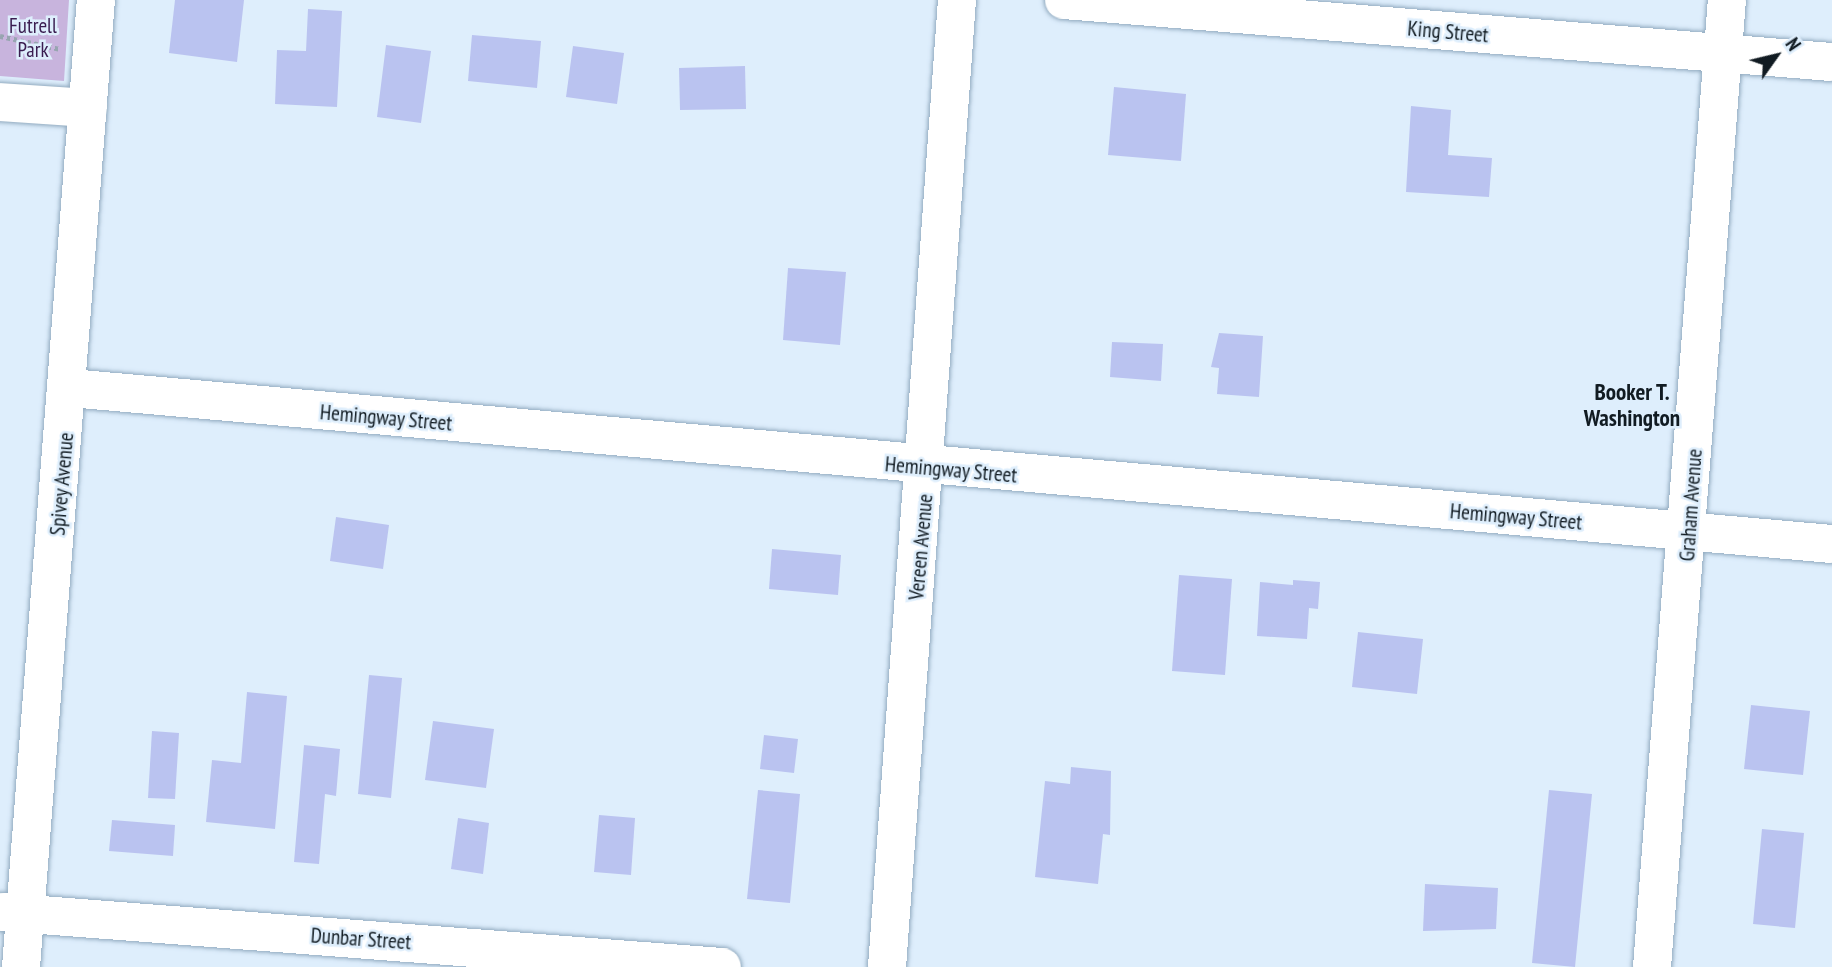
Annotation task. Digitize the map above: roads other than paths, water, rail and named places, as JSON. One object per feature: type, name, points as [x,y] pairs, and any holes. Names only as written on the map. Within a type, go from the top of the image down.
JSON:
[{"type":"street","name":"Spivey Avenue","points":[[22,967],[13,913],[70,388],[96,0]]},
{"type":"street","name":"Vereen Avenue","points":[[887,967],[927,468],[957,0]]},
{"type":"street","name":"King Street","points":[[1063,0],[1832,62]]},
{"type":"street","name":"Graham Avenue","points":[[1652,967],[1690,532],[1727,0]]},
{"type":"street","points":[[0,102],[88,108]]},
{"type":"street","name":"Hemingway Street","points":[[70,388],[927,468],[1832,544]]},
{"type":"street","name":"Dunbar Street","points":[[13,913],[722,967]]},
{"type":"district","name":"Booker T. Washington","points":[[1632,405]]},
{"type":"park label","name":"Futrell Park","points":[[33,38]]}]
